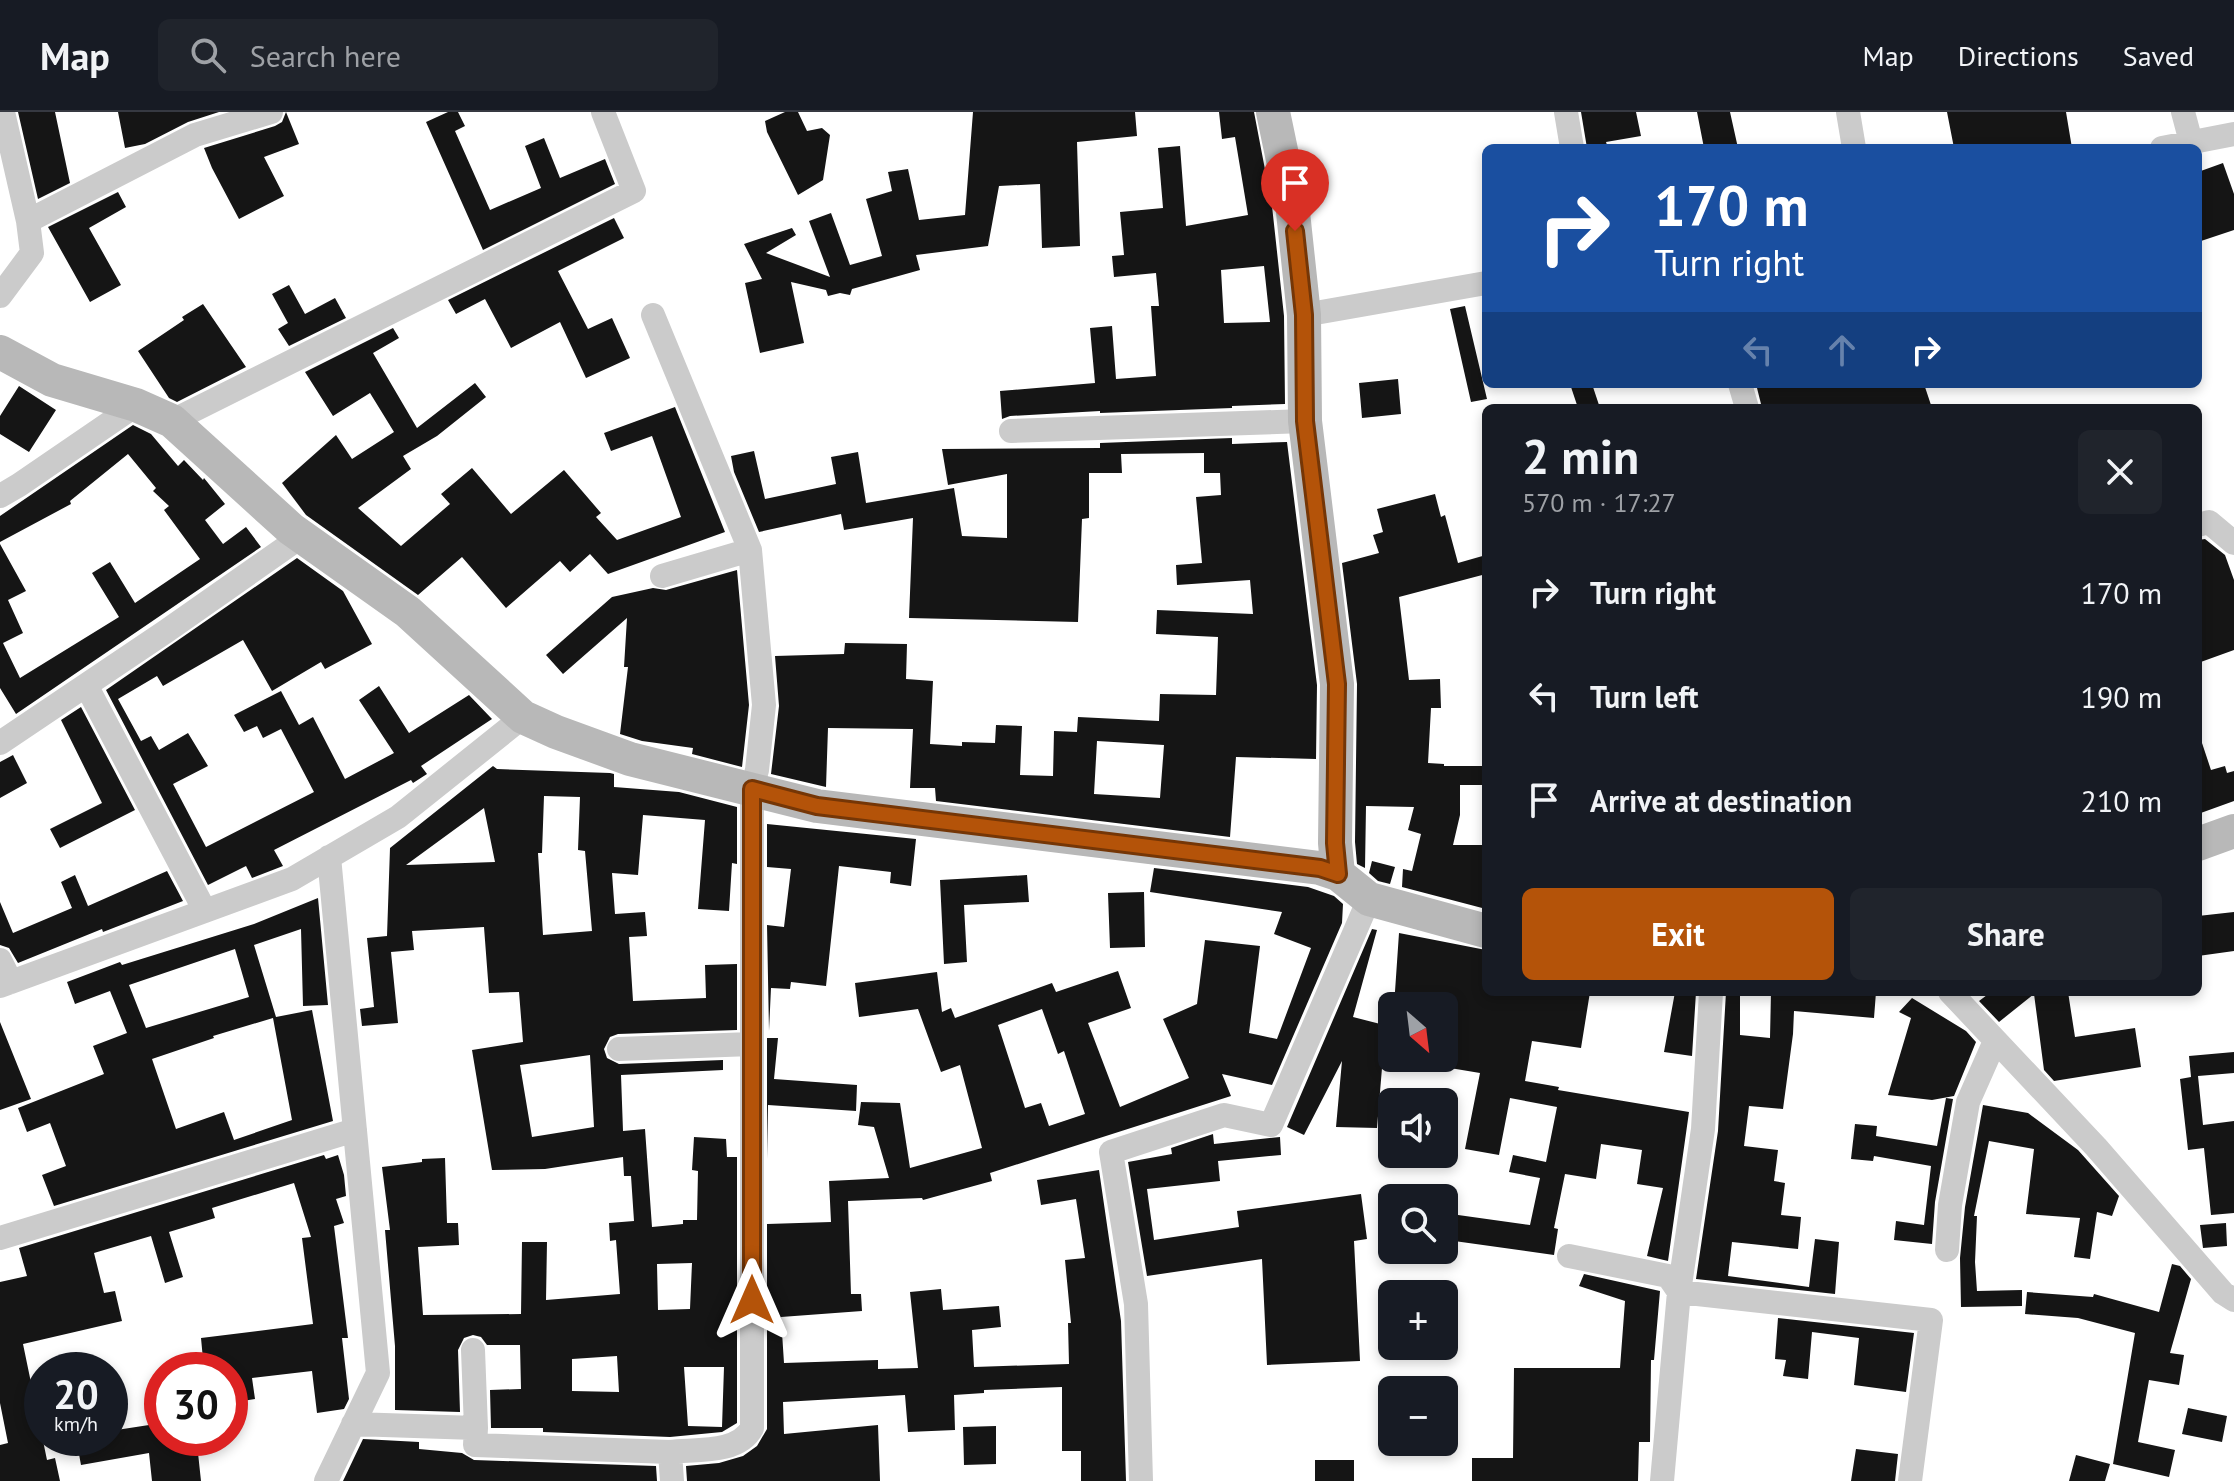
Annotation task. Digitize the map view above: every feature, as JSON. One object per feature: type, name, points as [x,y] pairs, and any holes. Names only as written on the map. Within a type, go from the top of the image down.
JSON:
[{"type":"street","points":[[0,296],[32,253],[28,221],[3,112]]},
{"type":"street","points":[[28,221],[195,135],[271,112]]},
{"type":"street","points":[[172,421],[634,191],[603,112]]},
{"type":"street","points":[[1273,112],[1292,203],[1304,315],[1305,421],[1337,684],[1335,843],[1338,874]]},
{"type":"street","points":[[1566,112],[1571,144]]},
{"type":"street","points":[[1848,112],[1853,144]]},
{"type":"street","points":[[2183,112],[2191,142]]},
{"type":"street","points":[[2181,144],[2234,134]]},
{"type":"street","points":[[1304,315],[1482,284]]},
{"type":"street","points":[[473,1350],[475,1445],[670,1452],[736,1445],[746,1438],[752,1428],[752,789],[764,705],[750,550],[653,315]]},
{"type":"street","points":[[0,352],[52,380],[136,405],[172,421],[302,536],[408,612],[523,717],[630,759],[817,806],[1305,866],[1338,874],[1369,899],[1482,930]]},
{"type":"street","points":[[0,496],[136,405]]},
{"type":"street","points":[[1011,431],[1305,421]]},
{"type":"street","points":[[2202,524],[2209,522],[2234,543]]},
{"type":"street","points":[[0,743],[302,536]]},
{"type":"street","points":[[662,576],[750,550]]},
{"type":"street","points":[[86,685],[205,911]]},
{"type":"street","points":[[0,960],[6,984],[292,879],[398,817],[523,717]]},
{"type":"street","points":[[2202,843],[2234,831]]},
{"type":"street","points":[[326,1481],[378,1373],[329,857]]},
{"type":"street","points":[[1141,1481],[1136,1304],[1111,1152],[1224,1115],[1271,1125],[1369,899]]},
{"type":"street","points":[[1662,1481],[1679,1292],[1703,1129],[1711,996]]},
{"type":"street","points":[[1954,996],[2096,1147],[2223,1293],[2234,1300]]},
{"type":"street","points":[[1947,1250],[1950,1205],[1968,1102],[1995,1041]]},
{"type":"street","points":[[619,1049],[751,1044]]},
{"type":"street","points":[[0,1238],[355,1130]]},
{"type":"street","points":[[1569,1256],[1668,1276],[1679,1292],[1931,1320],[1910,1481]]},
{"type":"street","points":[[353,1424],[476,1428]]},
{"type":"street","points":[[670,1452],[672,1481]]},
{"type":"building","points":[[18,112],[55,112],[70,183],[38,199]]},
{"type":"building","points":[[118,112],[219,112],[188,122],[145,144],[125,148]]},
{"type":"building","points":[[286,112],[299,144],[264,157],[284,196],[239,219],[204,148],[275,126],[282,122]]},
{"type":"building","points":[[448,112],[458,112],[465,126],[455,131],[490,210],[541,188],[525,146],[544,138],[560,178],[605,159],[615,184],[483,250],[426,122]]},
{"type":"building","points":[[785,112],[798,112],[807,131],[822,128],[830,135],[823,180],[798,195],[767,132],[765,121]]},
{"type":"building","points":[[973,112],[1135,112],[1137,136],[1077,142],[1080,246],[1042,248],[1040,184],[999,186],[988,246],[916,255],[920,270],[852,289],[850,295],[840,293],[828,296],[826,290],[791,282],[804,343],[760,353],[745,283],[762,279],[744,244],[792,228],[796,235],[766,253],[830,277],[809,221],[831,213],[850,265],[882,256],[866,199],[892,191],[888,172],[908,169],[919,220],[965,215]]},
{"type":"building","points":[[1219,112],[1254,112],[1272,206],[1284,316],[1285,404],[1100,411],[1002,419],[1000,391],[1095,383],[1090,328],[1112,326],[1116,379],[1156,376],[1151,306],[1159,306],[1156,273],[1114,277],[1112,256],[1124,255],[1120,212],[1163,208],[1158,148],[1180,146],[1186,226],[1248,215],[1235,137],[1222,139]],"holes":[[[1264,266],[1270,322],[1224,323],[1221,270]]]},
{"type":"building","points":[[1581,112],[1636,112],[1641,136],[1607,144],[1586,144]]},
{"type":"building","points":[[1697,112],[1730,112],[1737,144],[1703,144]]},
{"type":"building","points":[[1947,112],[2066,112],[2071,144],[1953,144]]},
{"type":"building","points":[[2223,163],[2234,194],[2234,230],[2202,241],[2202,171]]},
{"type":"building","points":[[118,192],[126,207],[89,228],[121,285],[90,302],[48,227]]},
{"type":"building","points":[[614,218],[624,238],[558,271],[588,329],[612,318],[630,358],[586,378],[560,322],[511,348],[485,299],[456,314],[448,300]]},
{"type":"building","points":[[289,285],[305,314],[335,298],[346,318],[289,346],[278,329],[288,323],[272,294]]},
{"type":"building","points":[[203,304],[246,367],[177,402],[169,398],[138,351]]},
{"type":"building","points":[[1465,306],[1487,399],[1471,402],[1450,309]]},
{"type":"building","points":[[393,328],[399,338],[373,353],[417,428],[475,383],[486,397],[437,436],[403,456],[411,469],[358,508],[401,546],[450,504],[441,494],[472,468],[511,514],[564,470],[601,513],[596,517],[617,540],[681,517],[652,436],[611,451],[604,433],[675,407],[725,532],[608,574],[590,554],[570,572],[560,561],[506,608],[462,557],[418,595],[306,515],[282,483],[336,435],[352,459],[394,432],[370,393],[333,416],[305,372]]},
{"type":"building","points":[[1398,379],[1401,414],[1362,418],[1359,383]]},
{"type":"building","points":[[19,386],[56,410],[29,452],[0,434],[0,416]]},
{"type":"building","points":[[1571,388],[1593,388],[1599,404],[1577,404]]},
{"type":"building","points":[[1757,388],[1925,388],[1931,404],[1761,404]]},
{"type":"building","points":[[133,425],[151,434],[178,466],[184,460],[225,504],[205,520],[223,544],[246,527],[261,547],[16,714],[0,688],[0,544],[26,591],[8,600],[23,633],[3,643],[20,678],[119,617],[92,573],[110,562],[135,603],[200,559],[164,510],[169,506],[153,491],[156,488],[128,454],[70,501],[71,504],[0,542],[0,516]]},
{"type":"building","points":[[1232,438],[1232,444],[1287,442],[1317,685],[1316,759],[1236,757],[1230,837],[936,801],[935,788],[910,788],[913,729],[828,728],[826,787],[771,774],[779,706],[775,656],[844,654],[845,643],[907,644],[906,679],[933,681],[930,744],[962,746],[962,742],[995,743],[996,725],[1022,726],[1020,775],[1053,776],[1054,731],[1077,732],[1078,717],[1159,721],[1160,694],[1216,695],[1218,637],[1156,634],[1157,610],[1253,614],[1250,580],[1177,585],[1176,565],[1202,563],[1196,497],[1221,495],[1220,473],[1204,473],[1204,453],[1121,454],[1122,473],[1089,473],[1089,518],[1082,519],[1078,622],[909,618],[913,518],[844,530],[841,514],[759,532],[734,472],[731,456],[754,451],[765,499],[836,484],[831,457],[858,452],[866,503],[954,488],[962,536],[1007,538],[1007,474],[948,485],[942,449],[1100,448],[1100,443]],"holes":[[[1097,741],[1164,745],[1160,798],[1094,794]]]},
{"type":"building","points":[[1435,494],[1441,517],[1445,515],[1458,563],[1482,556],[1482,575],[1399,597],[1409,680],[1440,679],[1441,708],[1431,708],[1428,763],[1482,766],[1482,785],[1460,785],[1460,815],[1453,845],[1482,845],[1482,908],[1402,887],[1403,869],[1412,871],[1421,834],[1408,830],[1414,807],[1366,806],[1365,868],[1357,864],[1357,684],[1342,563],[1379,553],[1373,535],[1383,532],[1377,509]]},
{"type":"building","points":[[2202,539],[2225,555],[2234,580],[2234,650],[2202,662]]},
{"type":"building","points":[[297,558],[343,591],[372,644],[325,669],[321,662],[272,691],[243,640],[163,686],[157,676],[118,699],[141,741],[151,736],[159,750],[188,733],[208,766],[173,784],[206,847],[314,792],[281,729],[263,738],[257,726],[244,732],[234,715],[281,691],[299,725],[313,717],[345,779],[394,753],[359,700],[379,686],[409,733],[469,695],[492,719],[421,766],[427,774],[413,783],[411,780],[274,850],[283,866],[252,878],[246,866],[208,885],[106,690]]},
{"type":"building","points":[[737,570],[749,705],[742,767],[692,754],[693,748],[642,741],[620,734],[628,667],[624,667],[627,618],[563,674],[546,655],[612,597],[653,588],[666,590]]},
{"type":"building","points":[[81,707],[135,810],[60,848],[50,829],[102,803],[61,720]]},
{"type":"building","points":[[2202,743],[2211,770],[2225,766],[2227,773],[2234,771],[2234,801],[2202,813]]},
{"type":"building","points":[[13,755],[27,783],[0,798],[0,762]]},
{"type":"building","points":[[493,766],[497,769],[610,773],[614,774],[614,787],[679,792],[737,807],[737,864],[732,863],[729,911],[698,909],[705,820],[643,815],[638,875],[612,873],[615,914],[645,912],[647,936],[629,937],[633,1001],[706,998],[705,965],[737,964],[737,1030],[618,1034],[610,1037],[604,1049],[607,1058],[619,1064],[723,1060],[723,1070],[621,1075],[623,1131],[645,1129],[652,1227],[697,1220],[698,1171],[692,1170],[694,1137],[726,1139],[727,1157],[737,1157],[737,1423],[722,1432],[670,1437],[543,1432],[543,1428],[491,1428],[490,1390],[521,1389],[520,1345],[487,1345],[481,1337],[473,1335],[464,1338],[458,1350],[460,1412],[395,1410],[395,1346],[385,1230],[390,1230],[382,1167],[445,1158],[447,1223],[458,1223],[459,1245],[418,1247],[423,1315],[521,1314],[522,1242],[547,1242],[546,1300],[620,1294],[616,1240],[610,1241],[609,1223],[634,1221],[631,1176],[624,1176],[623,1157],[545,1169],[492,1170],[472,1050],[523,1042],[519,992],[489,993],[484,927],[412,931],[414,950],[391,952],[398,1023],[362,1026],[360,1009],[374,1007],[367,938],[387,936],[390,848]],"holes":[[[544,796],[580,797],[578,850],[585,851],[592,931],[543,935],[538,853],[542,853]],[[484,808],[495,862],[406,865]],[[590,1055],[594,1127],[532,1137],[520,1065]],[[692,1263],[690,1309],[658,1310],[657,1264]],[[617,1356],[619,1392],[572,1391],[572,1359]],[[684,1367],[724,1367],[722,1427],[688,1426]]]},
{"type":"building","points":[[767,824],[916,839],[911,886],[890,883],[891,872],[839,866],[826,986],[791,982],[790,989],[771,988],[769,1031],[767,925],[784,927],[791,869],[767,867]]},
{"type":"building","points":[[1372,861],[1395,867],[1390,884],[1378,881],[1369,873]]},
{"type":"building","points":[[1154,868],[1308,887],[1334,896],[1343,904],[1342,923],[1272,1085],[1222,1074],[1231,1096],[990,1173],[992,1181],[923,1200],[848,1201],[851,1294],[861,1294],[862,1311],[781,1317],[784,1363],[878,1360],[878,1369],[918,1368],[910,1292],[941,1289],[943,1310],[999,1306],[1001,1327],[972,1330],[974,1367],[1069,1364],[1068,1323],[1071,1323],[1065,1260],[1085,1258],[1076,1199],[1041,1205],[1037,1180],[1099,1170],[1121,1321],[1126,1481],[1081,1481],[1081,1451],[1062,1451],[1062,1387],[984,1390],[984,1393],[954,1395],[955,1430],[908,1432],[905,1395],[783,1402],[784,1434],[878,1425],[880,1481],[687,1481],[686,1466],[719,1463],[743,1456],[757,1446],[767,1429],[767,1224],[831,1222],[829,1181],[889,1178],[874,1127],[858,1125],[861,1102],[900,1103],[910,1168],[982,1148],[960,1065],[941,1072],[918,1009],[859,1017],[855,983],[937,972],[942,1012],[951,1008],[955,1018],[1052,983],[1056,992],[1118,971],[1131,1008],[1088,1023],[1120,1107],[1189,1078],[1163,1019],[1197,1004],[1205,940],[1260,946],[1249,1033],[1277,1039],[1311,948],[1274,934],[1282,912],[1150,892]],"holes":[[[1042,1009],[1058,1054],[1064,1051],[1085,1114],[1049,1126],[1041,1103],[1025,1108],[998,1025]]]},
{"type":"building","points":[[167,871],[183,901],[18,963],[9,948],[0,945],[0,902],[13,933],[72,908],[61,882],[75,875],[88,906]]},
{"type":"building","points":[[1027,875],[1029,902],[964,905],[967,962],[944,964],[940,880]]},
{"type":"building","points":[[1144,892],[1145,947],[1110,948],[1108,893]]},
{"type":"building","points":[[318,898],[328,1005],[303,1006],[301,929],[254,945],[276,1017],[312,1010],[333,1121],[54,1206],[42,1175],[66,1166],[50,1123],[27,1132],[18,1108],[104,1074],[93,1046],[127,1033],[110,991],[75,1004],[67,982],[120,962],[122,965],[254,924]],"holes":[[[235,949],[249,997],[146,1028],[129,985]],[[273,1018],[292,1120],[234,1140],[224,1112],[176,1129],[152,1059]]]},
{"type":"building","points":[[2234,912],[2234,951],[2202,955],[2202,916]]},
{"type":"building","points":[[1372,929],[1377,930],[1353,1017],[1378,1023],[1378,1072],[1382,1072],[1377,1128],[1336,1127],[1342,1061],[1304,1135],[1287,1127]]},
{"type":"building","points":[[1399,933],[1482,949],[1482,996],[1589,996],[1581,1048],[1532,1041],[1525,1081],[1559,1087],[1558,1090],[1689,1112],[1668,1261],[1647,1256],[1663,1188],[1637,1184],[1642,1150],[1601,1144],[1596,1179],[1565,1174],[1554,1228],[1558,1229],[1554,1255],[1458,1242],[1458,1215],[1530,1225],[1540,1178],[1509,1172],[1513,1155],[1546,1162],[1557,1107],[1510,1098],[1499,1155],[1465,1149],[1480,1073],[1458,1069],[1458,992],[1395,992]]},
{"type":"building","points":[[1674,996],[1696,996],[1692,1056],[1664,1052]]},
{"type":"building","points":[[1726,996],[1740,996],[1740,1035],[1770,1038],[1771,996],[1876,996],[1874,1018],[1794,1011],[1783,1109],[1749,1106],[1744,1146],[1778,1150],[1774,1181],[1785,1183],[1781,1215],[1801,1217],[1798,1249],[1732,1242],[1728,1276],[1809,1287],[1815,1239],[1839,1242],[1835,1294],[1696,1279],[1718,1131]]},
{"type":"building","points":[[1986,996],[2032,996],[1999,1022],[1979,1001]]},
{"type":"building","points":[[2034,996],[2069,996],[2075,1037],[2135,1028],[2141,1067],[2054,1081],[2044,1070]]},
{"type":"building","points":[[1912,998],[1966,1031],[1976,1042],[1954,1096],[1932,1100],[1888,1095],[1911,1018],[1899,1012]]},
{"type":"building","points":[[0,1022],[31,1099],[0,1110]]},
{"type":"building","points":[[767,1038],[778,1038],[774,1079],[857,1085],[856,1111],[768,1105],[767,1159]]},
{"type":"building","points":[[2234,1052],[2234,1073],[2198,1076],[2203,1125],[2234,1121],[2234,1213],[2211,1215],[2204,1148],[2188,1150],[2180,1079],[2191,1077],[2189,1056]]},
{"type":"building","points":[[1946,1098],[1953,1099],[1935,1202],[1932,1244],[1894,1240],[1896,1221],[1924,1225],[1931,1166],[1874,1156],[1873,1161],[1851,1159],[1855,1124],[1877,1126],[1876,1136],[1937,1146]]},
{"type":"building","points":[[1983,1105],[2028,1113],[2078,1150],[2119,1196],[2112,1216],[2097,1212],[2090,1259],[2074,1257],[2080,1218],[2026,1214],[2034,1149],[1989,1141],[1974,1216],[1977,1216],[1977,1291],[2022,1290],[2022,1306],[1961,1307],[1960,1258],[1965,1207]]},
{"type":"building","points":[[1213,1134],[1214,1144],[1280,1137],[1281,1155],[1218,1161],[1220,1181],[1147,1189],[1154,1240],[1239,1227],[1237,1211],[1361,1194],[1367,1239],[1354,1241],[1360,1361],[1267,1365],[1262,1259],[1147,1276],[1128,1162],[1172,1154],[1171,1148]]},
{"type":"building","points":[[324,1155],[326,1159],[338,1155],[346,1196],[336,1199],[344,1223],[334,1226],[348,1338],[342,1338],[349,1399],[344,1409],[317,1413],[312,1371],[252,1378],[255,1399],[248,1400],[248,1352],[202,1352],[201,1338],[313,1324],[302,1238],[311,1237],[294,1183],[212,1208],[215,1218],[169,1232],[183,1277],[165,1283],[151,1236],[94,1253],[104,1293],[115,1291],[122,1321],[23,1344],[24,1456],[46,1456],[47,1460],[55,1458],[60,1481],[0,1481],[0,1445],[8,1443],[0,1403],[0,1282],[27,1276],[19,1248]]},
{"type":"building","points":[[2226,1223],[2227,1246],[2203,1248],[2200,1225]]},
{"type":"building","points":[[2172,1264],[2180,1266],[2191,1279],[2170,1353],[2184,1355],[2179,1385],[2149,1380],[2138,1442],[2175,1450],[2169,1477],[2113,1464],[2135,1333],[2078,1318],[2025,1314],[2027,1292],[2093,1297],[2094,1294],[2159,1312]]},
{"type":"building","points":[[1584,1274],[1660,1291],[1654,1360],[1651,1360],[1650,1442],[1639,1442],[1638,1481],[1472,1481],[1472,1458],[1513,1458],[1514,1368],[1620,1368],[1625,1301],[1579,1286]]},
{"type":"building","points":[[1778,1318],[1914,1333],[1906,1392],[1854,1385],[1859,1338],[1812,1332],[1808,1379],[1783,1376],[1786,1360],[1775,1359]]},
{"type":"building","points":[[2188,1408],[2227,1416],[2222,1442],[2182,1434]]},
{"type":"building","points":[[144,1426],[144,1454],[81,1465],[79,1456],[128,1456],[128,1428]]},
{"type":"building","points":[[996,1426],[996,1464],[964,1465],[963,1427]]},
{"type":"building","points":[[363,1439],[419,1442],[419,1449],[462,1453],[474,1460],[656,1466],[657,1481],[343,1481]]},
{"type":"building","points":[[1856,1449],[1898,1454],[1895,1481],[1851,1481]]},
{"type":"building","points":[[2076,1455],[2110,1464],[2105,1481],[2069,1481]]},
{"type":"building","points":[[149,1456],[198,1456],[201,1481],[152,1481]]},
{"type":"building","points":[[1315,1460],[1354,1460],[1354,1481],[1315,1481]]},
{"type":"route","points":[[752,1300],[752,789],[817,806],[1320,868],[1338,874],[1335,843],[1337,684],[1305,421],[1304,315],[1295,231]]}]
